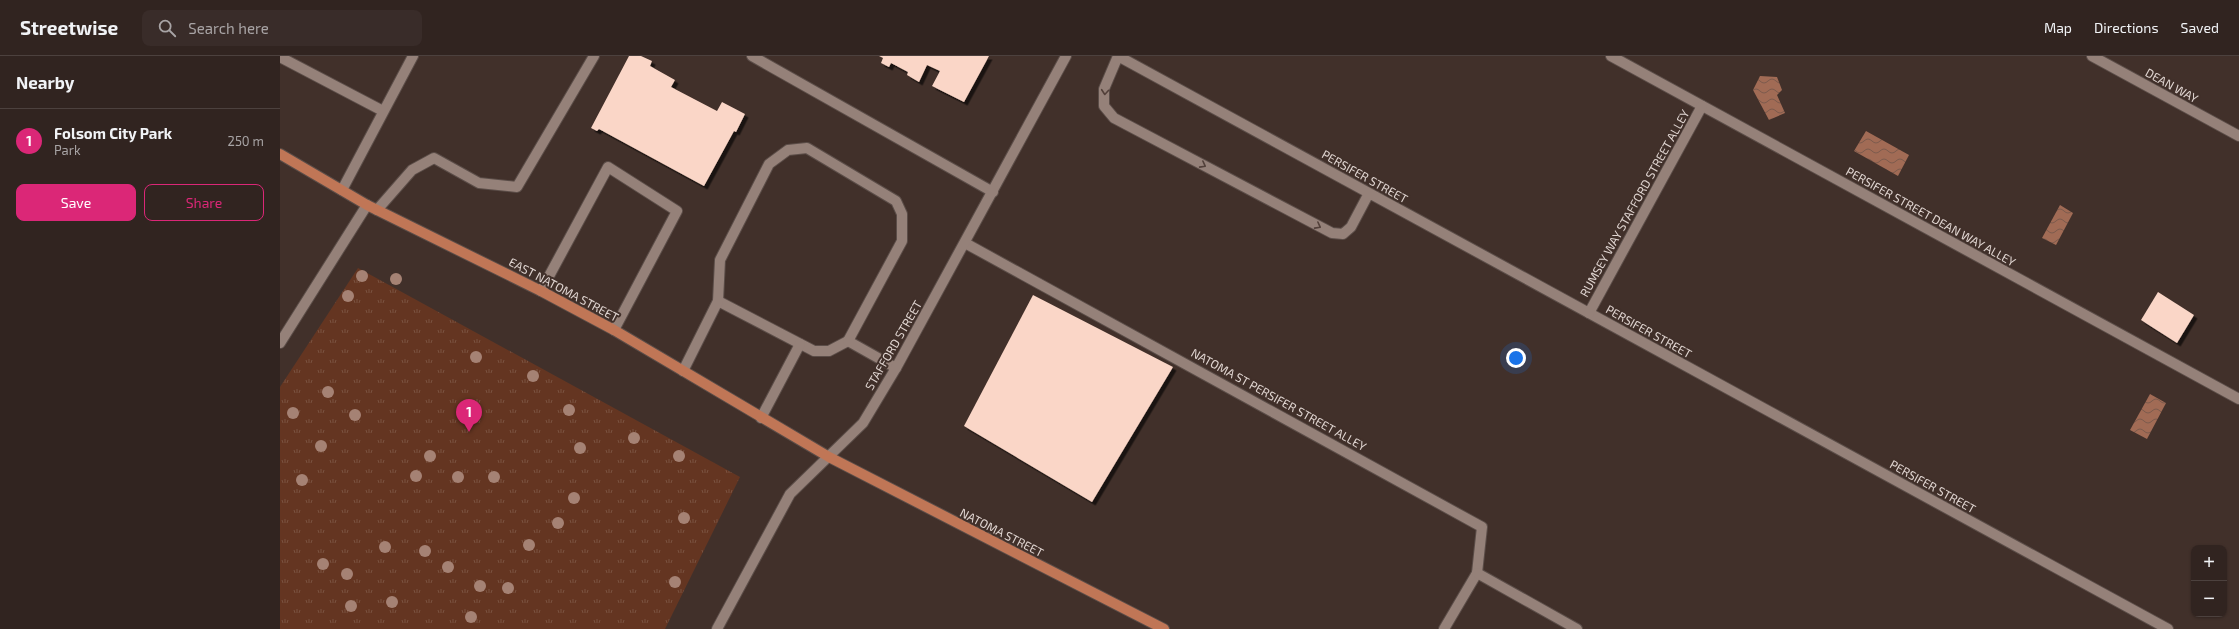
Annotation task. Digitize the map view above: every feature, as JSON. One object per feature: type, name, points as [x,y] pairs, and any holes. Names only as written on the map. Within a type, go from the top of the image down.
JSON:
[{"type":"main road","name":"EAST NATOMA STREET","points":[[280,154],[367,205],[542,291],[614,330],[829,458]]},
{"type":"main road","name":"NATOMA STREET","points":[[829,458],[1164,629]]},
{"type":"street","points":[[342,190],[413,56]]},
{"type":"street","points":[[377,210],[412,170],[434,158],[479,183],[517,187],[594,56]]},
{"type":"street","points":[[752,56],[993,192]]},
{"type":"street","name":"STAFFORD STREET","points":[[717,629],[790,494],[829,458],[863,423],[896,368],[1066,56]]},
{"type":"street","points":[[1118,56],[1104,89],[1104,106],[1114,118],[1332,233],[1343,234],[1350,228],[1369,193]]},
{"type":"street","name":"PERSIFER STREET","points":[[1118,56],[2168,629]]},
{"type":"street","name":"PERSIFER STREET DEAN WAY ALLEY","points":[[1611,56],[2239,399]]},
{"type":"street","name":"DEAN WAY","points":[[2092,56],[2239,136]]},
{"type":"street","points":[[280,57],[383,111]]},
{"type":"street","name":"RUMSEY WAY STAFFORD STREET ALLEY","points":[[1589,313],[1702,106]]},
{"type":"street","points":[[683,371],[718,301],[720,260],[769,164],[788,150],[807,148],[896,201],[902,214],[902,241],[848,341],[829,350],[814,351],[718,301]]},
{"type":"street","points":[[542,291],[608,167],[677,211],[614,330]]},
{"type":"street","points":[[280,343],[367,205]]},
{"type":"street","name":"NATOMA ST PERSIFER STREET ALLEY","points":[[965,243],[1482,527],[1477,572],[1444,629]]},
{"type":"street","points":[[848,341],[896,368]]},
{"type":"street","points":[[762,418],[800,344]]},
{"type":"street","points":[[1477,572],[1577,629]]},
{"type":"green space","points":[[358,268],[740,477],[665,629],[280,629],[280,387]]},
{"type":"water","points":[[1760,76],[1777,77],[1782,90],[1777,95],[1785,113],[1769,120],[1753,90]]},
{"type":"water","points":[[1866,131],[1909,155],[1898,176],[1854,151]]},
{"type":"water","points":[[2060,205],[2073,213],[2056,245],[2042,238]]},
{"type":"water","points":[[2150,394],[2166,403],[2147,439],[2130,430]]},
{"type":"building","points":[[629,56],[641,56],[652,61],[650,66],[675,80],[671,87],[717,111],[722,102],[745,114],[704,186],[599,129],[597,131],[591,128]]},
{"type":"building","points":[[879,56],[989,56],[964,102],[932,86],[940,71],[927,65],[919,82],[907,75],[908,72],[891,63],[889,67],[881,63],[883,58]]},
{"type":"building","points":[[2158,292],[2194,315],[2177,343],[2141,320]]},
{"type":"building","points":[[1033,295],[1173,367],[1092,502],[964,426]]},
{"type":"place","name":"Folsom City Park","points":[[469,432]]}]
